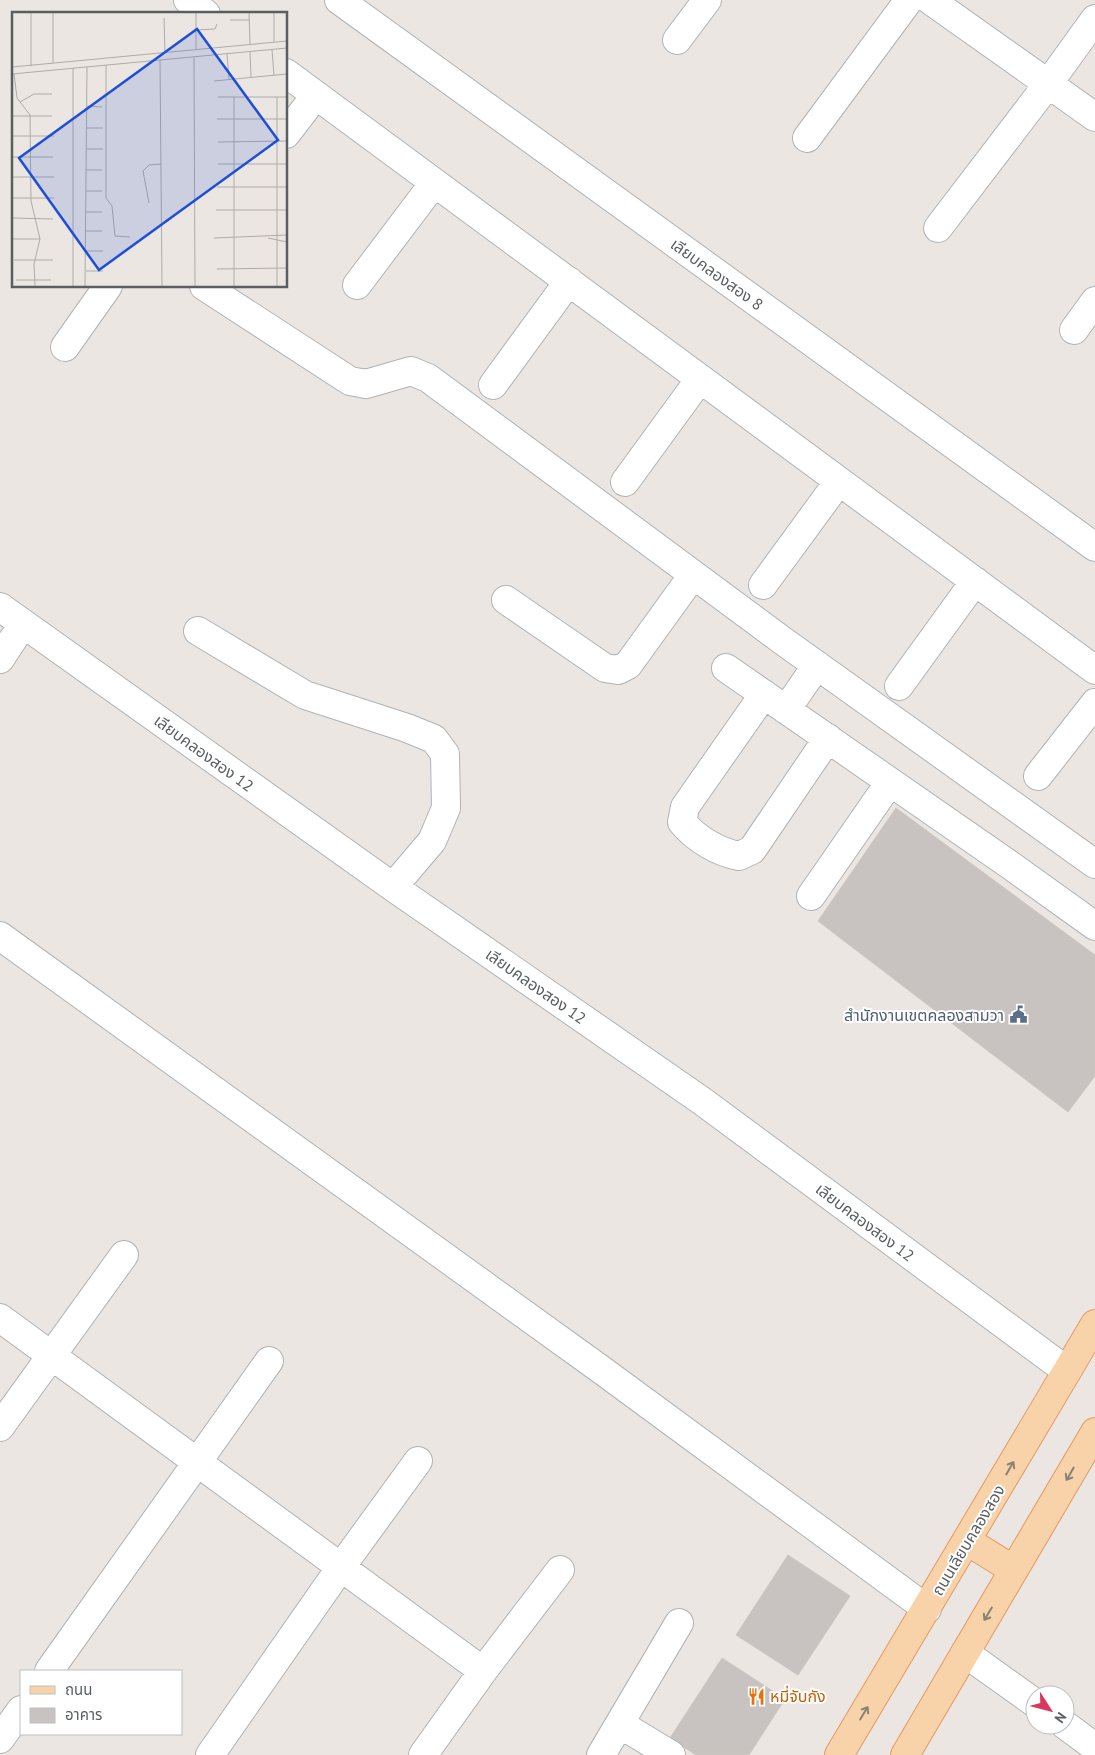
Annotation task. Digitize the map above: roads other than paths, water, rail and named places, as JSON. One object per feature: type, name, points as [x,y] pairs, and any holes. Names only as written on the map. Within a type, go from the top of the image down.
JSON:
[{"type":"main road","name":"ถนนเลียบคลองสอง","points":[[840,1755],[1095,1324]]},
{"type":"main road","points":[[905,1755],[1094,1437]]},
{"type":"main road","points":[[967,1541],[1014,1570]]},
{"type":"street","points":[[178,12],[187,0],[203,12]]},
{"type":"street","name":"เลียบคลองสอง 8","points":[[339,0],[1095,547]]},
{"type":"street","points":[[677,40],[707,0]]},
{"type":"street","points":[[807,138],[909,0]]},
{"type":"street","points":[[930,0],[1095,117]]},
{"type":"street","points":[[938,228],[1048,84],[1095,18]]},
{"type":"street","points":[[288,74],[1095,670]]},
{"type":"street","points":[[288,131],[316,95]]},
{"type":"street","points":[[357,286],[434,183]]},
{"type":"street","points":[[494,385],[569,282]]},
{"type":"street","points":[[64,347],[107,288]]},
{"type":"street","points":[[207,288],[350,381],[366,384],[411,371],[428,378],[694,575],[1095,864]]},
{"type":"street","points":[[1074,330],[1095,301]]},
{"type":"street","points":[[625,482],[700,379]]},
{"type":"street","points":[[763,585],[839,481]]},
{"type":"street","points":[[506,600],[605,668],[618,670],[628,665],[694,575]]},
{"type":"street","points":[[898,686],[974,581]]},
{"type":"street","name":"เลียบคลองสอง 12","points":[[0,607],[392,887],[702,1101],[1067,1372]]},
{"type":"street","points":[[0,659],[23,624]]},
{"type":"street","points":[[198,631],[306,695],[407,728],[434,739],[445,754],[446,808],[432,842],[392,887]]},
{"type":"street","points":[[786,710],[818,665]]},
{"type":"street","points":[[726,668],[1095,926]]},
{"type":"street","points":[[764,694],[685,807],[682,822],[689,831],[724,853],[739,856],[752,850],[828,738]]},
{"type":"street","points":[[1038,776],[1095,704]]},
{"type":"street","points":[[811,896],[890,782]]},
{"type":"street","points":[[0,936],[595,1365],[927,1609]]},
{"type":"street","points":[[0,1427],[124,1255]]},
{"type":"street","points":[[0,1318],[483,1671]]},
{"type":"street","points":[[50,1670],[270,1361]]},
{"type":"street","points":[[210,1755],[341,1567],[418,1461]]},
{"type":"street","points":[[423,1755],[483,1671],[560,1570]]},
{"type":"street","points":[[602,1755],[679,1623]]},
{"type":"street","points":[[965,1653],[1025,1696]]},
{"type":"street","points":[[0,1739],[20,1711]]},
{"type":"street","points":[[620,1724],[671,1755]]},
{"type":"street","points":[[1075,1734],[1090,1748]]},
{"type":"street","points":[[0,1745],[14,1755]]},
{"type":"place","name":"สำนักงานเขตคลองสามวา","points":[[1018,1015]]},
{"type":"place","name":"หมี่จับกัง","points":[[756,1696]]}]
